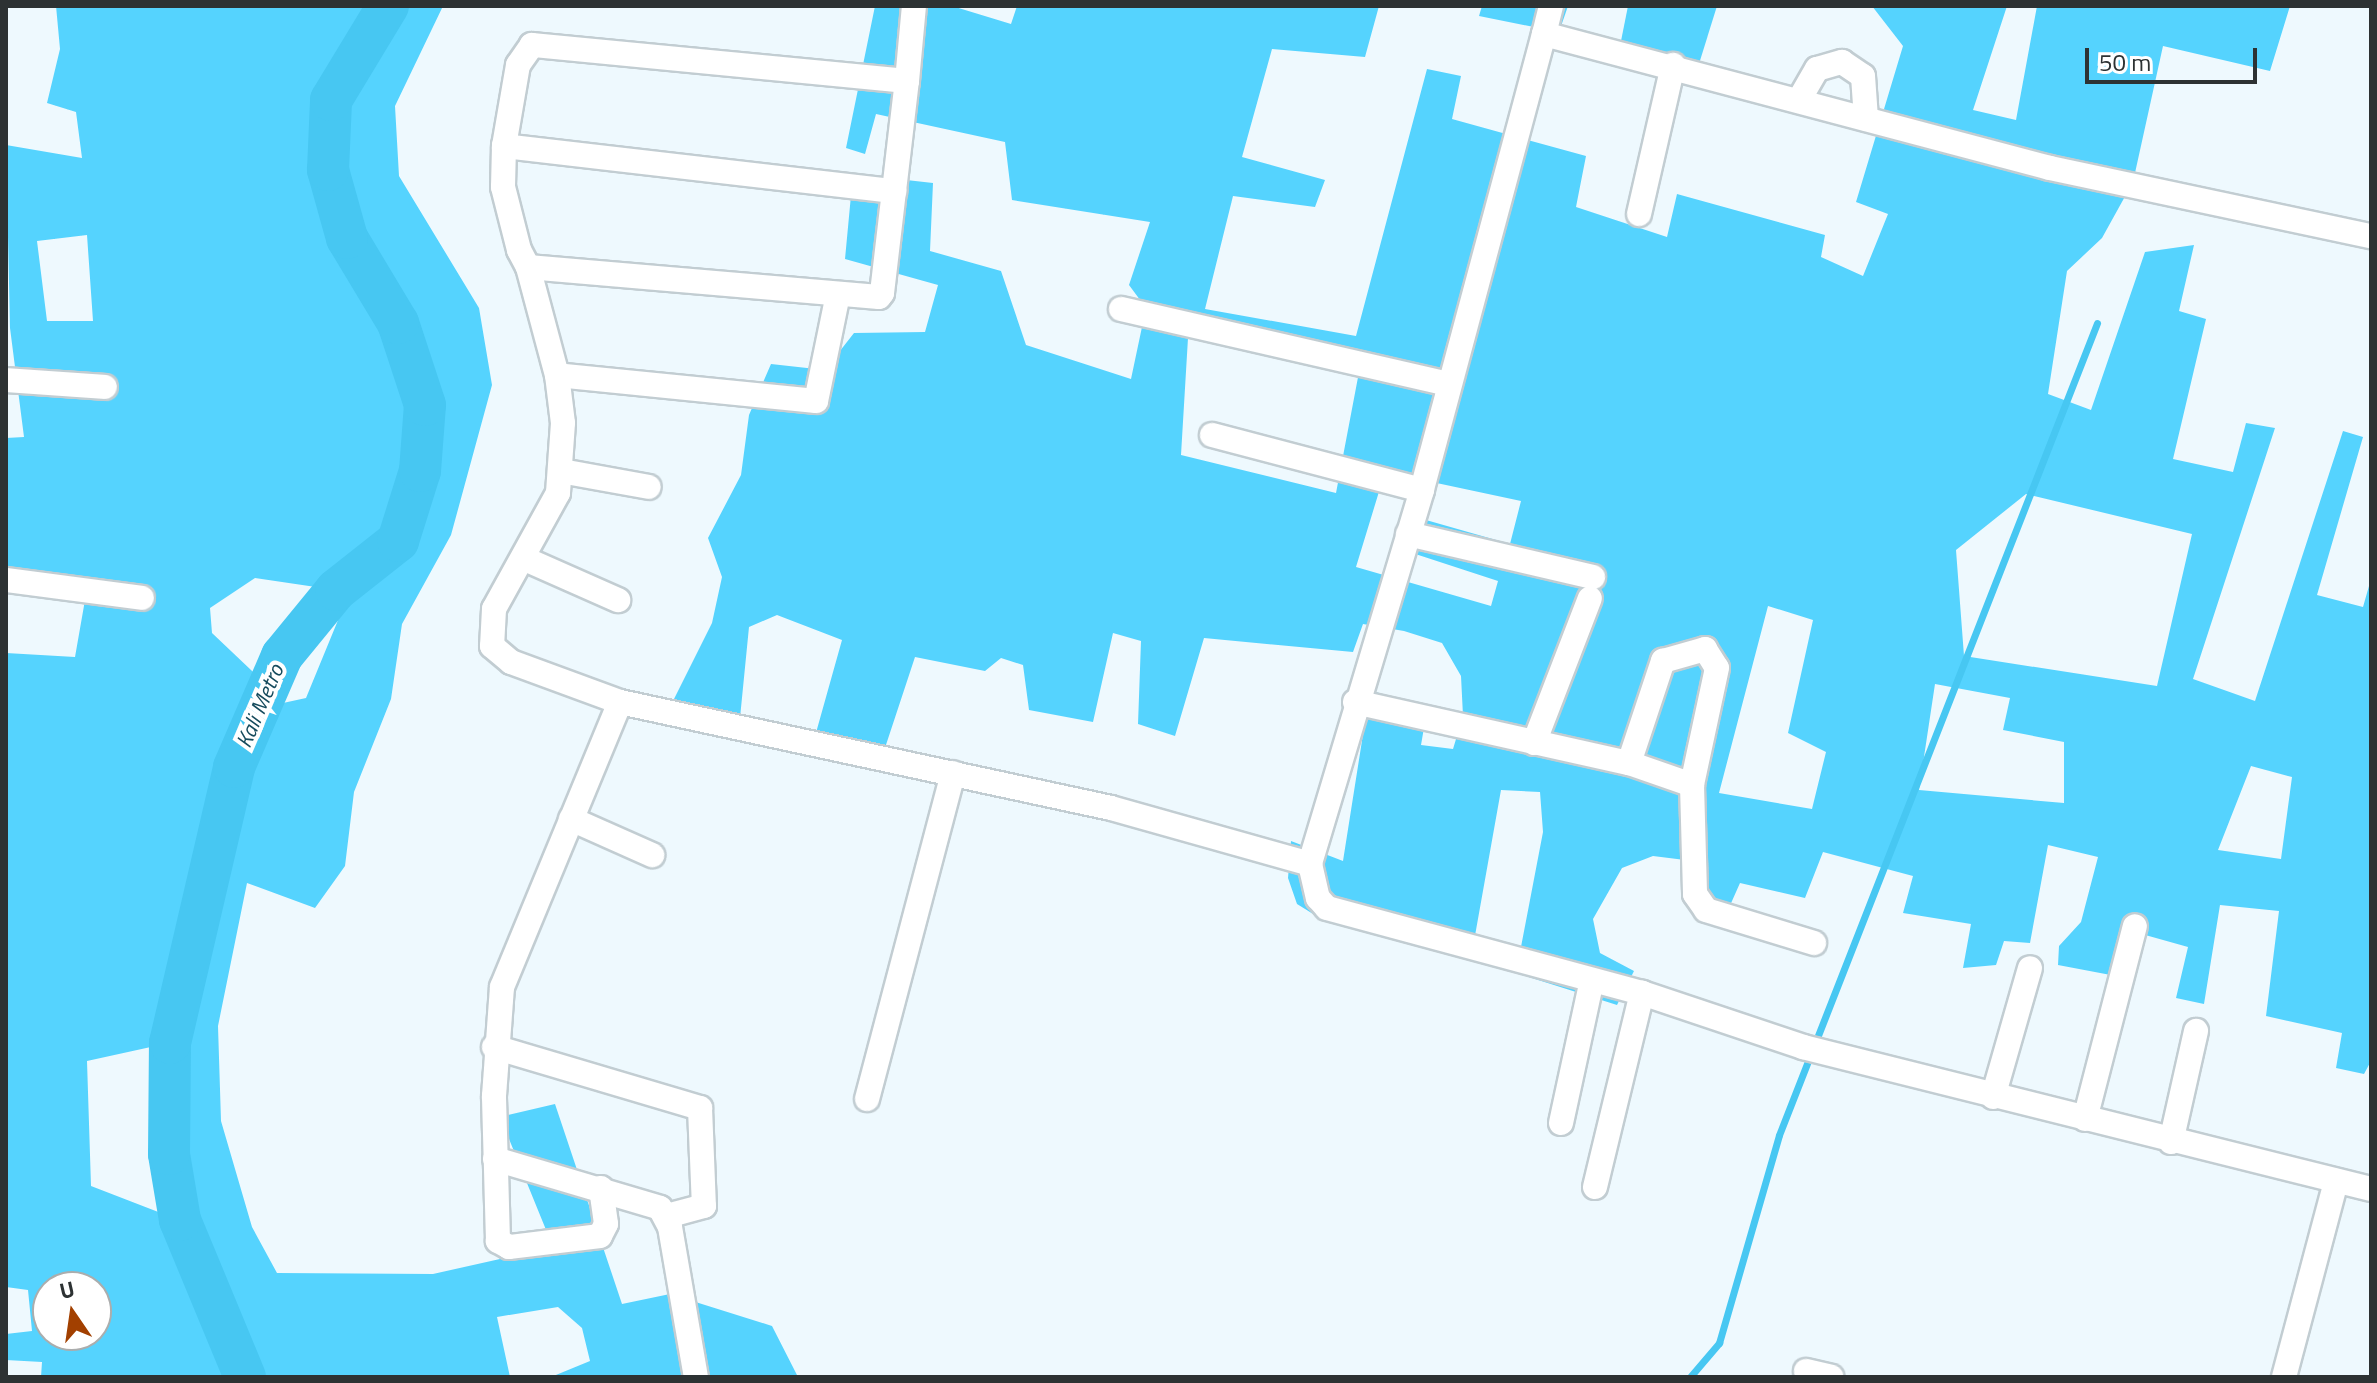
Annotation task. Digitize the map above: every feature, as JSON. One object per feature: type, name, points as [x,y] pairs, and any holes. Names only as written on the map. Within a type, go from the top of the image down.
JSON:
[{"type":"street","points":[[528,267],[837,299],[874,299],[882,293],[914,6]]},
{"type":"street","points":[[1551,6],[1422,490],[1355,702],[1310,864],[1311,882],[1327,908],[1642,993],[1803,1047],[2171,1142],[2371,1189]]},
{"type":"street","points":[[1544,34],[1673,65],[2089,177],[2371,236]]},
{"type":"street","points":[[907,81],[546,41],[523,52],[504,146],[503,187],[557,375],[561,471],[547,520],[494,609],[492,646],[511,662],[620,702],[953,773],[1310,864]]},
{"type":"street","points":[[1799,100],[1817,69],[1842,62],[1863,76],[1866,119]]},
{"type":"street","points":[[1639,214],[1673,65]]},
{"type":"street","points":[[504,146],[894,191]]},
{"type":"street","points":[[557,375],[816,401],[837,299]]},
{"type":"street","points":[[1121,309],[1448,384]]},
{"type":"street","points":[[6,380],[105,387]]},
{"type":"street","points":[[1212,435],[1422,490]]},
{"type":"street","points":[[561,471],[649,487]]},
{"type":"street","points":[[1408,534],[1591,588],[1534,743]]},
{"type":"street","points":[[525,559],[618,600]]},
{"type":"street","points":[[6,580],[142,598]]},
{"type":"street","points":[[1629,763],[1663,661],[1705,649],[1717,668],[1692,785],[1695,894],[1706,910],[1814,943]]},
{"type":"street","points":[[601,1188],[606,1224],[600,1236],[501,1245],[495,1159],[494,1047],[502,987],[620,702]]},
{"type":"street","points":[[1355,702],[1629,763],[1692,785]]},
{"type":"street","points":[[867,1099],[953,773]]},
{"type":"street","points":[[571,819],[652,855]]},
{"type":"street","points":[[2085,1119],[2135,926]]},
{"type":"street","points":[[1993,1097],[2030,968]]},
{"type":"street","points":[[1561,1123],[1592,980]]},
{"type":"street","points":[[1595,1187],[1642,993]]},
{"type":"street","points":[[2171,1142],[2196,1031]]},
{"type":"street","points":[[494,1047],[700,1108],[704,1206],[667,1216]]},
{"type":"street","points":[[495,1159],[649,1202],[667,1216],[696,1377]]},
{"type":"street","points":[[2284,1377],[2336,1181]]},
{"type":"street","points":[[1806,1371],[1831,1377]]},
{"type":"shaded area","points":[[56,6],[443,6],[395,106],[399,176],[479,308],[492,385],[451,535],[402,624],[391,699],[354,792],[345,866],[315,908],[247,883],[218,1026],[221,1121],[252,1227],[277,1273],[433,1274],[553,1247],[500,1117],[555,1104],[622,1304],[670,1294],[772,1326],[798,1377],[551,1377],[590,1361],[582,1328],[558,1307],[497,1317],[510,1377],[41,1377],[42,1362],[6,1360],[6,1334],[32,1331],[28,1290],[6,1287],[6,653],[75,657],[85,600],[6,587],[6,438],[24,437],[10,328],[6,145],[82,158],[76,112],[47,103],[60,49]],"holes":[[[87,235],[93,321],[47,321],[37,241]],[[357,574],[306,698],[260,708],[269,687],[212,633],[210,608],[255,578],[336,590]],[[169,1043],[169,1154],[179,1220],[91,1186],[87,1061]]]},
{"type":"shaded area","points":[[875,6],[952,6],[1011,24],[1017,6],[1379,6],[1365,57],[1272,49],[1242,157],[1325,180],[1315,207],[1233,196],[1205,309],[1356,336],[1427,69],[1461,76],[1452,119],[1586,156],[1576,207],[1667,237],[1677,194],[1825,235],[1821,257],[1863,276],[1888,214],[1856,202],[1903,46],[1872,6],[2007,6],[1973,110],[2016,120],[2037,6],[2290,6],[2270,71],[2163,46],[2133,182],[2102,238],[2067,271],[2048,394],[2091,410],[2145,252],[2194,245],[2179,311],[2206,319],[2173,459],[2233,472],[2246,423],[2275,428],[2193,679],[2255,701],[2343,431],[2363,437],[2317,595],[2363,607],[2371,579],[2371,1061],[2364,1074],[2336,1068],[2342,1033],[2266,1016],[2279,911],[2220,905],[2204,1004],[2176,998],[2188,947],[2131,931],[2116,976],[2058,965],[2059,946],[2081,922],[2098,857],[2048,845],[2030,943],[2004,941],[1996,965],[1963,968],[1971,924],[1903,913],[1913,876],[1823,852],[1805,898],[1740,883],[1728,910],[1696,905],[1701,862],[1653,856],[1622,868],[1593,919],[1600,953],[1634,971],[1617,1005],[1516,973],[1543,832],[1540,792],[1501,790],[1471,958],[1318,917],[1297,904],[1288,878],[1291,841],[1343,861],[1370,690],[1409,703],[1425,722],[1421,745],[1453,749],[1463,716],[1461,676],[1442,643],[1404,631],[1363,624],[1353,652],[1204,638],[1175,736],[1138,724],[1141,641],[1113,633],[1093,722],[1029,710],[1023,665],[1001,658],[985,671],[915,657],[880,763],[812,747],[842,640],[777,615],[749,627],[739,728],[665,717],[712,623],[722,577],[708,538],[741,475],[749,415],[771,364],[825,370],[854,333],[925,332],[938,285],[845,259],[853,174],[933,183],[930,251],[1001,271],[1026,345],[1131,379],[1146,308],[1129,285],[1150,222],[1012,200],[1005,142],[876,114],[865,154],[846,148]],"holes":[[[1188,338],[1359,372],[1336,493],[1181,455]],[[1385,472],[1521,501],[1510,544],[1405,514],[1397,548],[1498,581],[1491,606],[1356,567]],[[2026,494],[2192,534],[2157,686],[1964,656],[1956,550]],[[1768,606],[1813,620],[1788,733],[1826,752],[1812,809],[1719,793]],[[1935,684],[2010,698],[2003,730],[2064,742],[2064,803],[1919,790]],[[2251,766],[2292,777],[2281,859],[2218,850]]]},
{"type":"shaded area","points":[[1482,6],[1568,6],[1559,32],[1479,16]]},
{"type":"shaded area","points":[[1628,6],[1717,6],[1698,67],[1620,46]]},
{"type":"waterway","name":"Kali Metro","points":[[245,1377],[180,1220],[169,1154],[170,1043],[234,767],[282,656],[336,590],[398,541],[420,471],[425,405],[398,323],[347,238],[328,170],[331,100],[388,6]]},
{"type":"waterway","points":[[1690,1377],[1719,1343],[1779,1135],[2097,323]]}]
